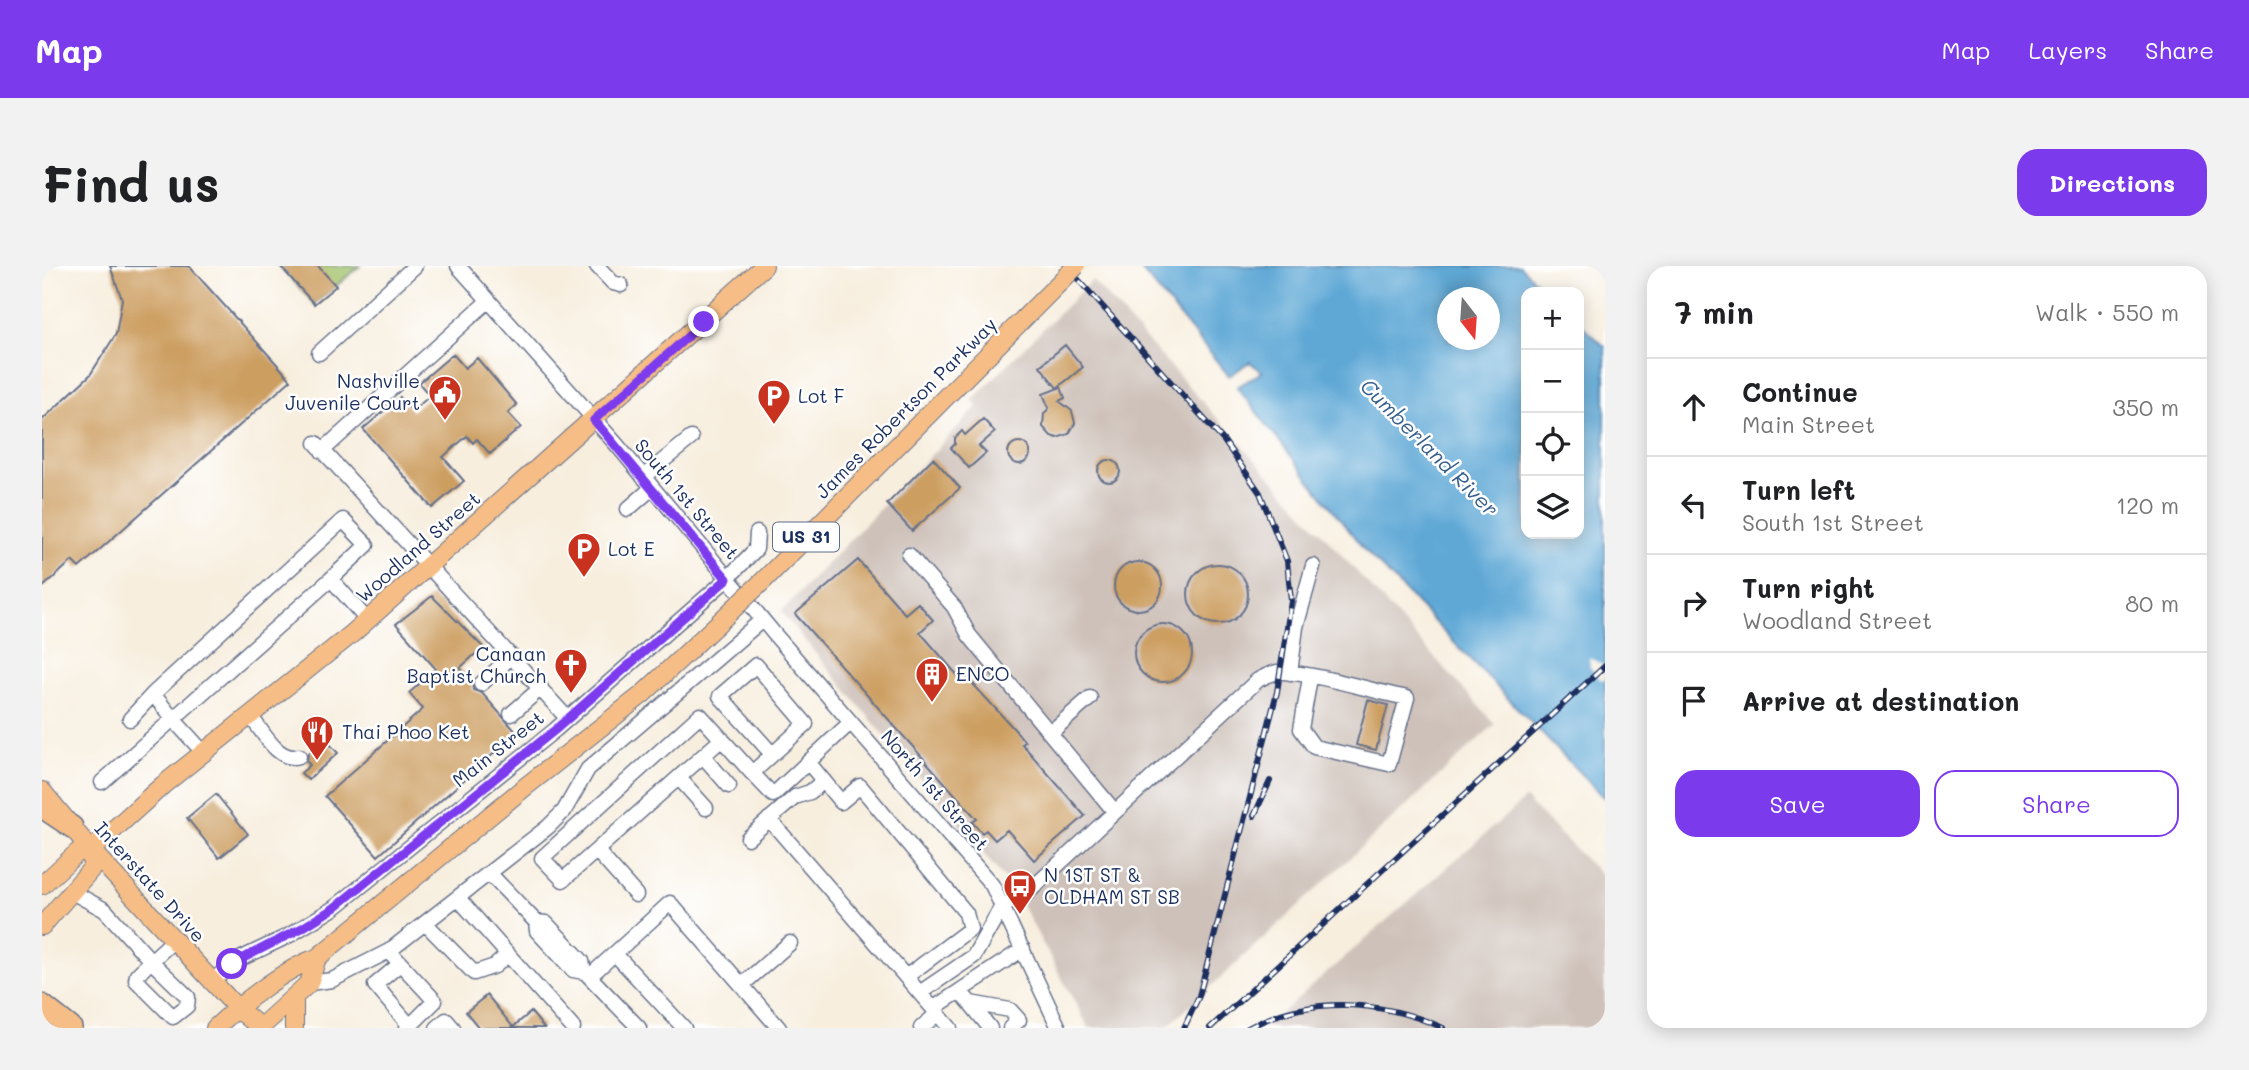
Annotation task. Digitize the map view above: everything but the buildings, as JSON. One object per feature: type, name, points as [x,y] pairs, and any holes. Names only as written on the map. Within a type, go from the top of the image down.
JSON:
[{"type":"highway","points":[[42,807],[72,827]]},
{"type":"highway","points":[[42,1005],[72,1028]]},
{"type":"main road","name":"Woodland Street","points":[[42,885],[78,852],[91,850],[204,753],[367,620],[764,266]]},
{"type":"main road","name":"James Robertson Parkway","points":[[215,1028],[237,1008],[298,964],[317,958],[520,790],[643,694],[764,580],[1076,266]]},
{"type":"main road","name":"Interstate Drive","points":[[42,791],[91,850],[184,945],[237,1008],[260,1028]]},
{"type":"main road","points":[[42,926],[92,868],[91,850]]},
{"type":"main road","points":[[260,1028],[295,999],[309,983],[317,958]]},
{"type":"main road","points":[[294,1028],[295,999]]},
{"type":"street","points":[[318,352],[415,266]]},
{"type":"street","name":"South 1st Street","points":[[458,266],[648,482],[746,601]]},
{"type":"street","points":[[597,266],[613,283],[621,285]]},
{"type":"street","points":[[488,301],[319,447],[568,719]]},
{"type":"street","points":[[628,509],[648,482],[691,438]]},
{"type":"street","points":[[102,782],[367,545],[343,520],[153,694],[130,719]]},
{"type":"street","name":"Main Street","points":[[212,981],[237,960],[323,915],[568,719],[727,579],[756,548],[757,533]]},
{"type":"street","points":[[909,555],[954,607],[969,635],[1115,812]]},
{"type":"street","points":[[1290,673],[1296,627],[1314,566]]},
{"type":"street","points":[[331,579],[367,620]]},
{"type":"street","name":"North 1st Street","points":[[746,601],[992,885],[1059,1028]]},
{"type":"street","points":[[309,983],[332,980],[389,951],[524,846],[565,811],[588,769],[762,620]]},
{"type":"street","points":[[481,684],[512,656]]},
{"type":"street","points":[[752,773],[806,724],[756,665],[720,696],[772,754]]},
{"type":"street","points":[[921,992],[974,956],[1002,906],[1024,896],[1258,680],[1282,671],[1407,698],[1389,764],[1314,747],[1309,742],[1301,729],[1310,678]]},
{"type":"street","points":[[510,713],[541,688]]},
{"type":"street","points":[[153,694],[204,753]]},
{"type":"street","points":[[1050,733],[1090,698]]},
{"type":"street","points":[[542,858],[700,715],[773,795],[851,722]]},
{"type":"street","points":[[251,716],[281,753],[290,758],[299,756]]},
{"type":"street","points":[[524,846],[534,857],[542,858],[563,880],[722,739]]},
{"type":"street","points":[[703,756],[729,786]]},
{"type":"street","points":[[808,762],[841,802],[860,786],[966,913],[970,929],[907,976]]},
{"type":"street","points":[[679,778],[706,808]]},
{"type":"street","points":[[748,838],[795,797],[810,792],[824,781]]},
{"type":"street","points":[[769,819],[950,1028]]},
{"type":"street","points":[[597,851],[636,895]]},
{"type":"street","points":[[489,873],[536,922],[537,931],[573,970],[587,974],[639,1028]]},
{"type":"street","points":[[72,892],[105,910],[152,961],[184,945]]},
{"type":"street","points":[[458,898],[573,1028]]},
{"type":"street","points":[[587,974],[615,954],[670,903],[779,1028]]},
{"type":"street","points":[[425,923],[474,973],[495,966],[508,954]]},
{"type":"street","points":[[743,984],[790,943]]},
{"type":"street","points":[[921,1028],[960,990],[1023,949]]},
{"type":"street","points":[[389,951],[435,1001],[408,1027],[375,985],[400,964]]},
{"type":"street","points":[[615,954],[684,1028]]},
{"type":"street","points":[[974,956],[984,973]]},
{"type":"street","points":[[960,990],[990,1028]]},
{"type":"street","points":[[970,1003],[1010,1010],[1019,1020],[1010,1028]]},
{"type":"street","points":[[437,1028],[446,1020],[453,1028]]},
{"type":"shaded area","points":[[1092,280],[1495,724],[1166,1028],[1089,1028],[1013,889],[781,612],[978,406],[972,400]]},
{"type":"shaded area","points":[[1525,799],[1605,879],[1605,1028],[1264,1028]]},
{"type":"green space","points":[[280,266],[360,266],[314,304]]},
{"type":"water","name":"Cumberland River","points":[[1138,266],[1520,266],[1542,287],[1521,287],[1521,539],[1584,539],[1584,327],[1605,347],[1605,799],[1363,548],[1237,387],[1262,372],[1250,362],[1229,376]]},
{"type":"pier","points":[[1589,657],[1605,667],[1605,680],[1600,679],[1590,667]]},
{"type":"railway","points":[[1066,266],[1224,441],[1260,493],[1287,561],[1291,601],[1277,692],[1199,996],[1184,1028]]},
{"type":"railway","points":[[1210,1028],[1605,666]]},
{"type":"railway","points":[[1254,816],[1270,781]]},
{"type":"railway","points":[[1248,1028],[1271,1017],[1296,1010],[1345,1005],[1395,1012],[1443,1028]]},
{"type":"place","name":"Nashville Juvenile Court","points":[[445,422]]},
{"type":"place","name":"Lot F","points":[[774,426]]},
{"type":"place","name":"Lot E","points":[[584,579]]},
{"type":"place","name":"Canaan Baptist Church","points":[[571,695]]},
{"type":"place","name":"ENCO","points":[[932,704]]},
{"type":"place","name":"Thai Phoo Ket","points":[[317,762]]},
{"type":"place","name":"N 1ST ST & OLDHAM ST SB","points":[[1020,916]]},
{"type":"route","points":[[232,964],[302,928],[334,908],[431,827],[555,730],[727,579],[594,420],[704,322]]}]
